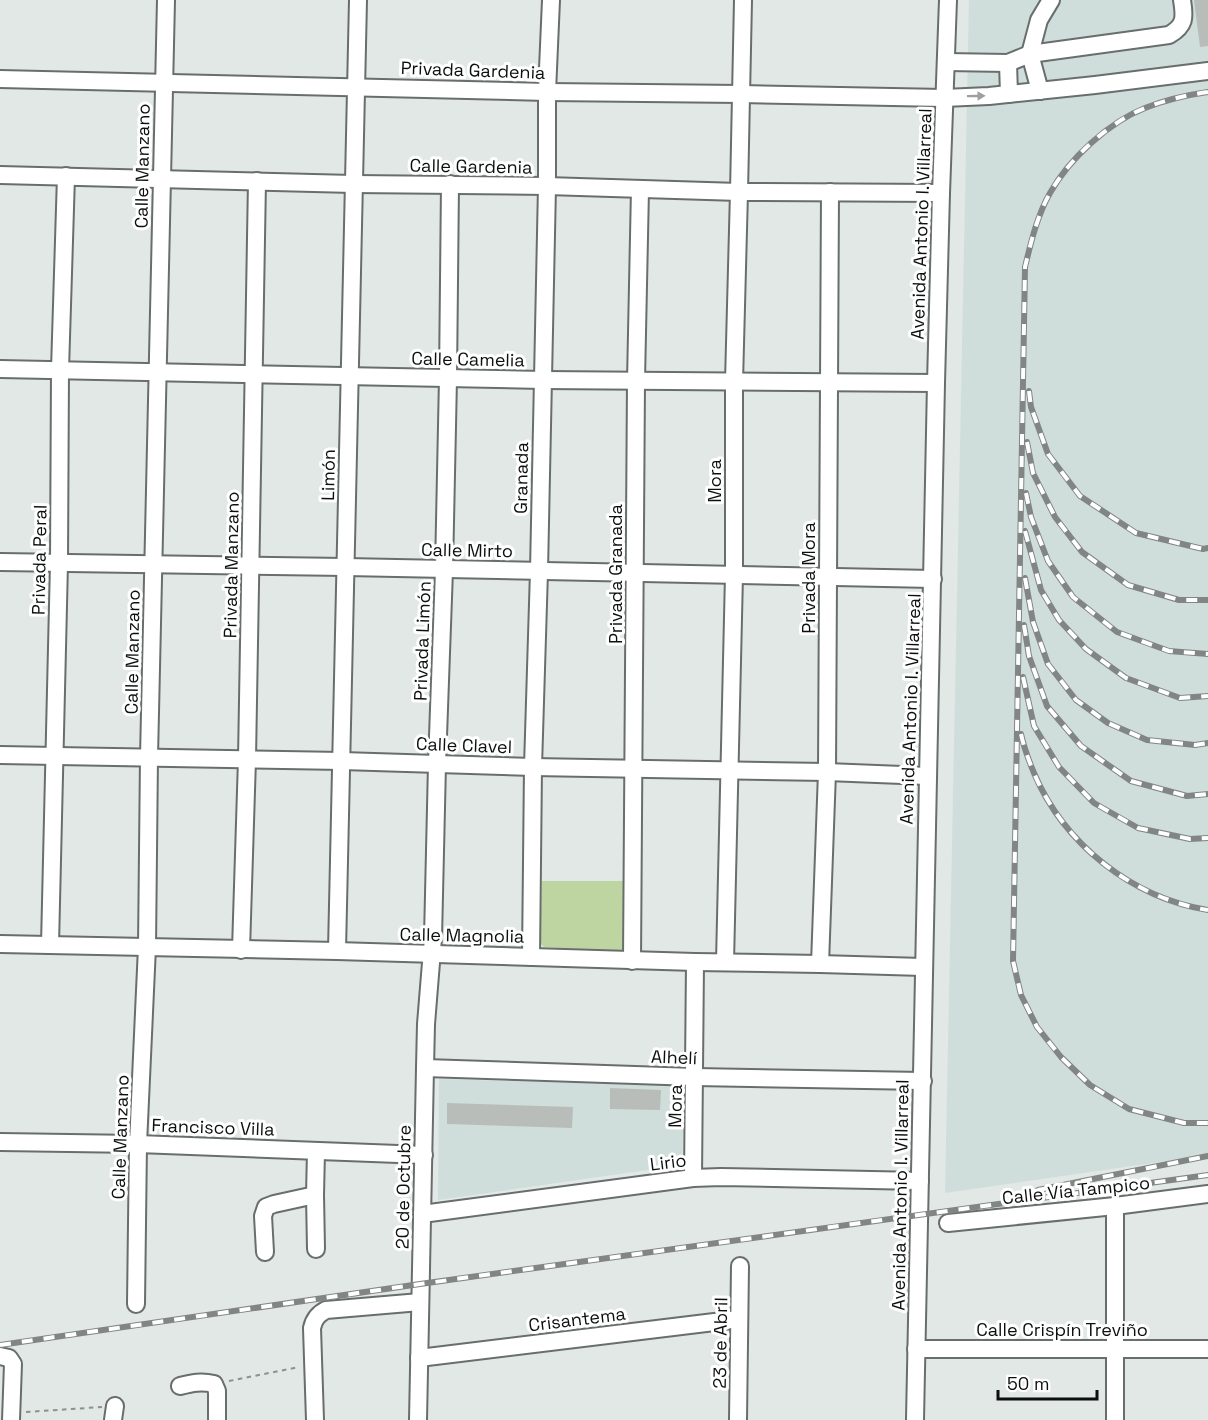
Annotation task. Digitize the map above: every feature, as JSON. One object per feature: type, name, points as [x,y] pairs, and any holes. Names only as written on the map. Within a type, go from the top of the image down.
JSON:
[{"type":"street","name":"Calle Manzano","points":[[136,1304],[138,1144],[147,947],[149,757],[166,0]]},
{"type":"street","name":"Limón","points":[[337,951],[358,0]]},
{"type":"street","name":"Granada","points":[[531,957],[532,767],[539,571],[547,92],[551,0]]},
{"type":"street","name":"Mora","points":[[725,962],[734,575],[734,382],[742,0]]},
{"type":"street","name":"Avenida Antonio I. Villarreal","points":[[915,1420],[936,383],[948,0]]},
{"type":"street","points":[[1040,91],[1030,54],[1039,20],[1051,0]]},
{"type":"street","points":[[946,62],[1008,63],[1030,54],[1168,35],[1179,29],[1183,20],[1182,0]]},
{"type":"street","points":[[1008,63],[1009,94]]},
{"type":"street","name":"Privada Gardenia","points":[[0,79],[547,92],[944,98],[1040,91],[1208,71]]},
{"type":"street","name":"Calle Gardenia","points":[[0,175],[739,192],[941,193]]},
{"type":"street","name":"Privada Peral","points":[[50,945],[59,563],[60,370],[66,176]]},
{"type":"street","name":"Privada Manzano","points":[[241,950],[251,567],[257,181]]},
{"type":"street","name":"Privada Limón","points":[[431,954],[444,570],[450,184]]},
{"type":"street","name":"Privada Granada","points":[[632,961],[636,381],[640,189]]},
{"type":"street","name":"Privada Mora","points":[[820,964],[827,772],[830,192]]},
{"type":"street","name":"Calle Camelia","points":[[0,369],[543,380],[936,383]]},
{"type":"street","name":"Calle Mirto","points":[[0,562],[933,579]]},
{"type":"street","name":"Calle Clavel","points":[[0,754],[927,776]]},
{"type":"street","name":"Calle Magnolia","points":[[0,944],[923,967]]},
{"type":"street","name":"20 de Octubre","points":[[418,1420],[426,1024],[431,954]]},
{"type":"street","name":"Mora","points":[[693,1178],[695,962]]},
{"type":"street","name":"Alhelí","points":[[425,1068],[695,1077],[922,1081]]},
{"type":"street","name":"Francisco Villa","points":[[0,1142],[138,1144],[424,1155]]},
{"type":"street","points":[[316,1151],[316,1249]]},
{"type":"street","name":"Lirio","points":[[422,1214],[693,1178],[920,1181]]},
{"type":"street","name":"Calle Vía Tampico","points":[[948,1223],[1208,1194]]},
{"type":"street","points":[[265,1252],[263,1216],[266,1207],[315,1195]]},
{"type":"street","points":[[1115,1206],[1115,1420]]},
{"type":"street","name":"23 de Abril","points":[[738,1420],[740,1266]]},
{"type":"street","points":[[315,1420],[312,1328],[318,1314],[326,1310],[420,1302]]},
{"type":"street","name":"Crisantema","points":[[419,1358],[739,1319]]},
{"type":"street","name":"Calle Crispín Treviño","points":[[916,1349],[1208,1349]]},
{"type":"street","points":[[6,1358],[14,1368],[12,1416]]},
{"type":"street","points":[[180,1386],[196,1382],[214,1384],[217,1391],[217,1420]]},
{"type":"path","points":[[214,1384],[314,1364]]},
{"type":"path","points":[[12,1416],[114,1413]]},
{"type":"shaded area","points":[[969,0],[1208,0],[1208,1155],[945,1193]]},
{"type":"shaded area","points":[[439,1079],[684,1086],[682,1165],[438,1200]]},
{"type":"green space","points":[[542,881],[627,881],[623,952],[544,947],[540,943]]},
{"type":"building","points":[[1194,0],[1208,0],[1208,46],[1200,47]]},
{"type":"building","points":[[610,1088],[661,1090],[660,1110],[610,1109]]},
{"type":"building","points":[[447,1103],[573,1107],[572,1128],[447,1124]]},
{"type":"railway","points":[[1208,92],[1176,98],[1131,114],[1091,143],[1068,167],[1045,202],[1025,267],[1013,961],[1021,995],[1037,1027],[1061,1057],[1090,1085],[1129,1109],[1184,1123],[1208,1123]]},
{"type":"railway","points":[[1029,391],[1031,407],[1048,454],[1080,496],[1136,533],[1203,549],[1208,548]]},
{"type":"railway","points":[[1027,442],[1033,473],[1055,517],[1082,552],[1128,585],[1179,600],[1208,600]]},
{"type":"railway","points":[[1026,493],[1031,517],[1048,561],[1073,597],[1117,632],[1169,651],[1208,654]]},
{"type":"railway","points":[[1025,531],[1041,590],[1059,620],[1086,649],[1126,678],[1180,698],[1208,696]]},
{"type":"railway","points":[[1025,578],[1033,622],[1048,664],[1076,700],[1108,723],[1147,740],[1195,745],[1208,743]]},
{"type":"railway","points":[[1024,625],[1029,656],[1047,706],[1081,746],[1131,781],[1187,796],[1208,794]]},
{"type":"railway","points":[[1023,677],[1034,726],[1059,767],[1094,803],[1138,828],[1190,839],[1208,838]]},
{"type":"railway","points":[[1021,734],[1032,768],[1047,799],[1063,823],[1082,844],[1104,864],[1153,894],[1180,904],[1208,910]]},
{"type":"railway","points":[[1038,1190],[1208,1156]]},
{"type":"railway","points":[[0,1345],[420,1284],[1208,1175]]}]
